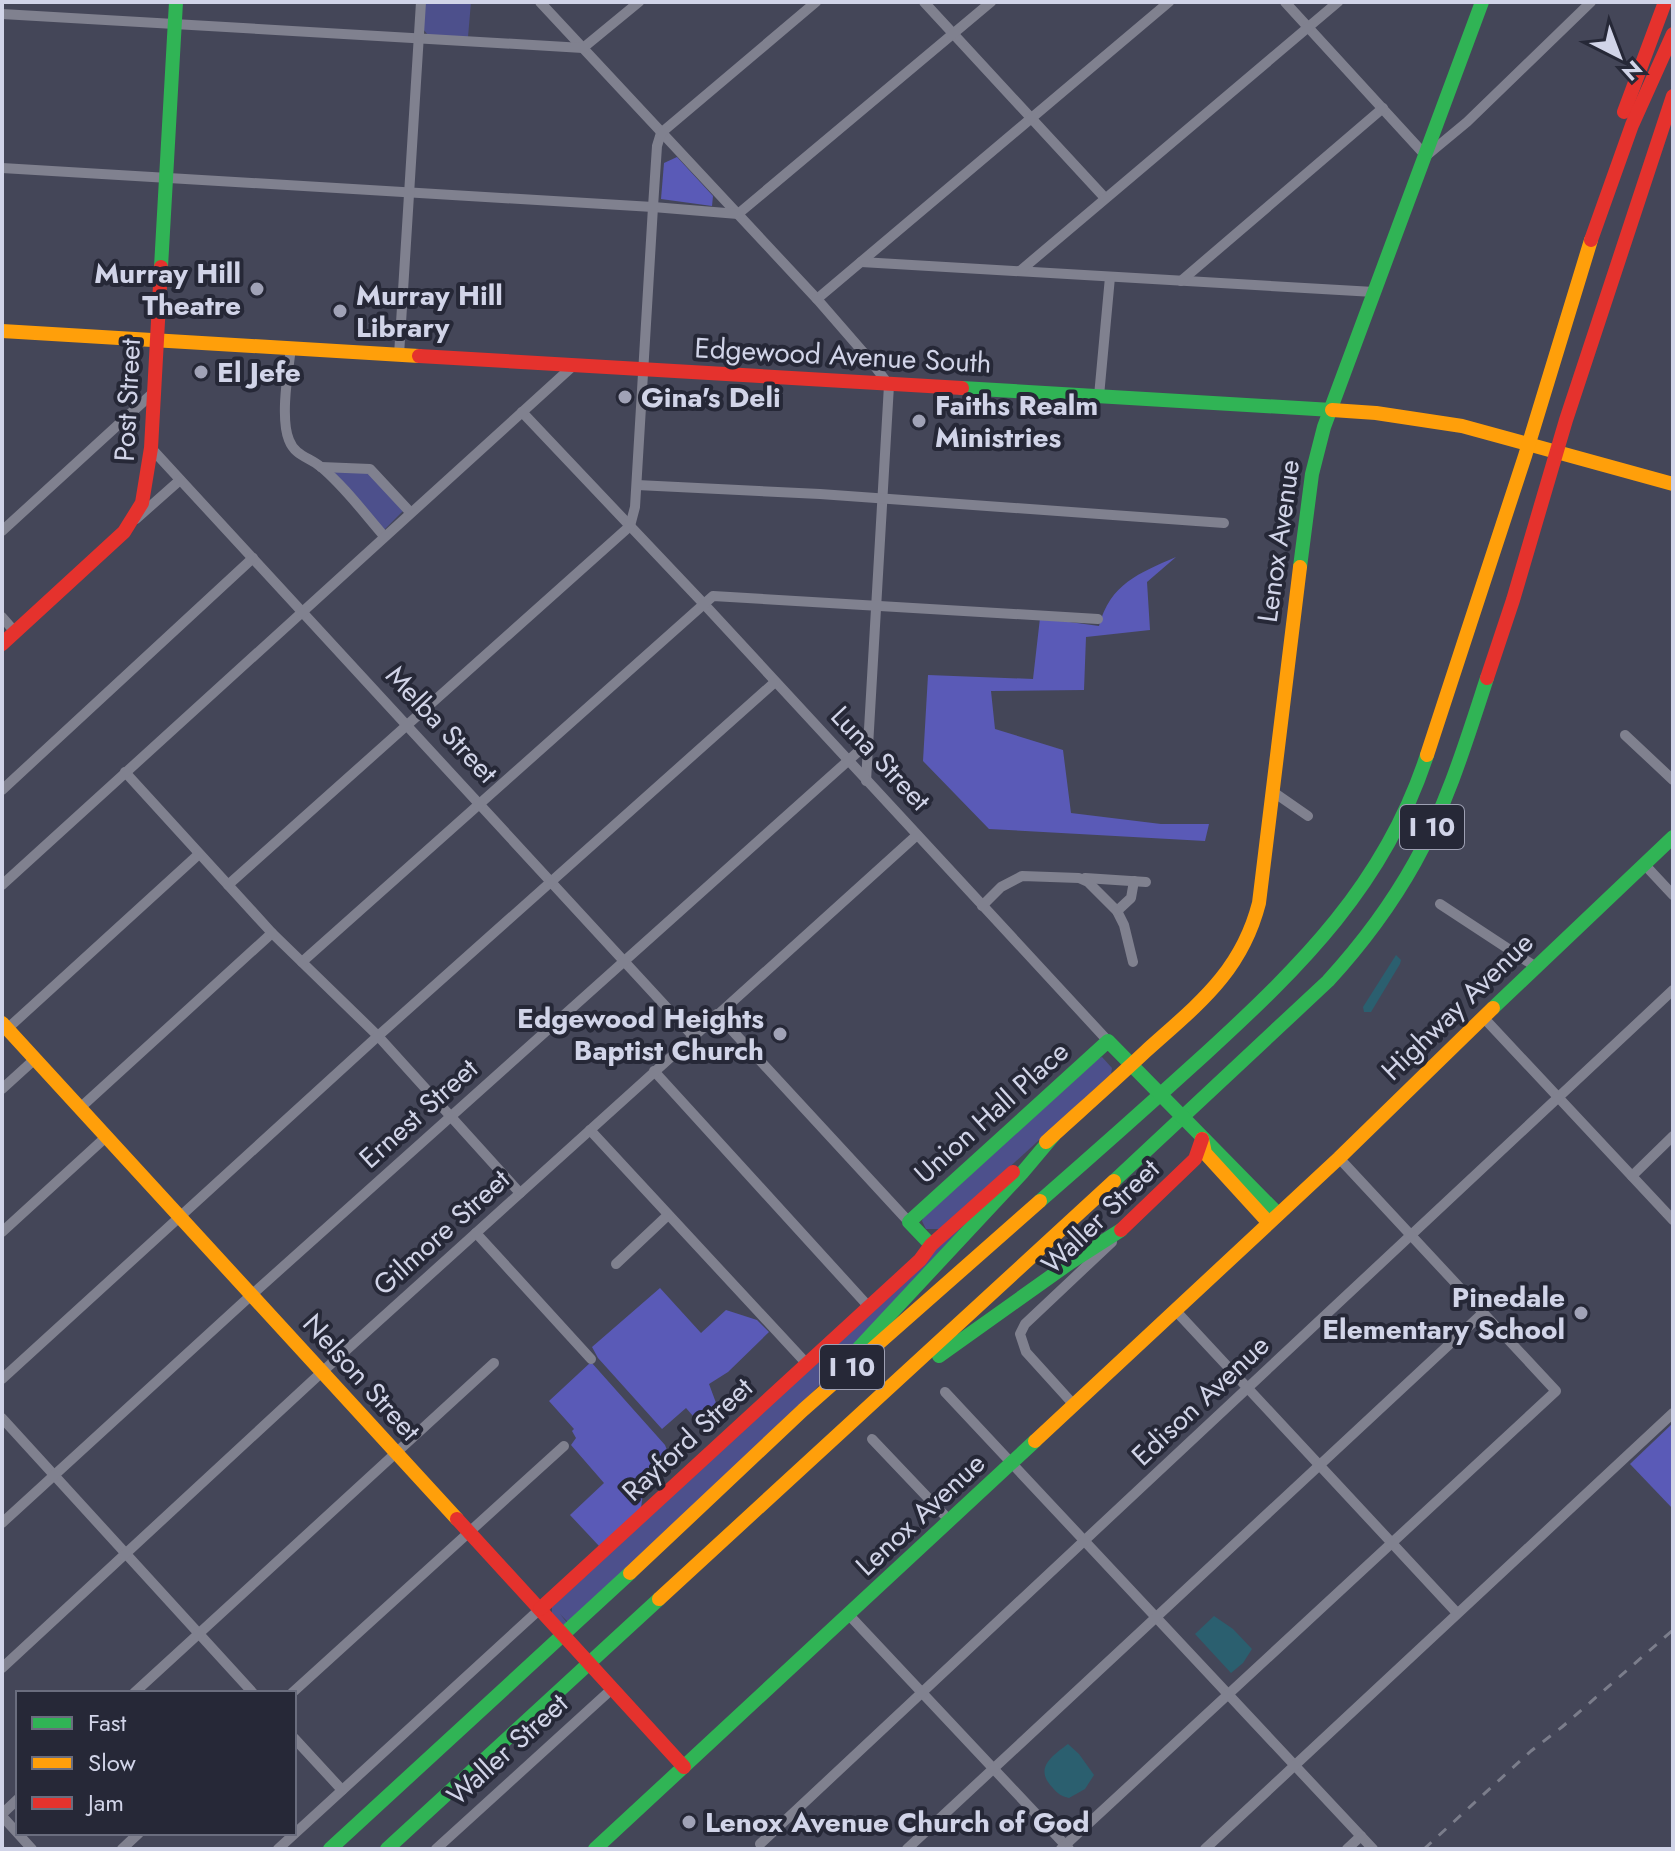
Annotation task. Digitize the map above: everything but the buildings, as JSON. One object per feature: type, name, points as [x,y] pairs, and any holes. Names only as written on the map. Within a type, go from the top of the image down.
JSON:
[{"type":"main road","name":"Post Street","points":[[135,521],[144,504],[151,448],[176,2]]},
{"type":"main road","name":"Lenox Avenue","points":[[1130,1065],[1212,992],[1242,952],[1254,923],[1312,474],[1331,410],[1482,2]]},
{"type":"main road","points":[[1607,187],[1617,133],[1665,2]]},
{"type":"main road","name":"I 10","points":[[330,1849],[803,1410],[1132,1121],[1282,983],[1343,914],[1371,875],[1398,826],[1421,774],[1539,412],[1607,187],[1642,99],[1673,34]]},
{"type":"main road","name":"I 10","points":[[387,1849],[1202,1100],[1319,990],[1359,947],[1415,862],[1466,741],[1513,600],[1566,420],[1673,96]]},
{"type":"main road","points":[[1649,166],[1673,127]]},
{"type":"main road","name":"Edgewood Avenue South","points":[[2,331],[1396,415],[1462,426],[1673,484]]},
{"type":"main road","points":[[2,644],[135,521]]},
{"type":"main road","name":"Highway Avenue","points":[[1273,1218],[1673,837]]},
{"type":"main road","name":"Nelson Street","points":[[5,1026],[684,1767]]},
{"type":"main road","name":"Luna Street","points":[[1108,1041],[1202,1139],[1208,1141],[1273,1218]]},
{"type":"main road","name":"Union Hall Place","points":[[909,1222],[1108,1041]]},
{"type":"main road","name":"Rayford Street","points":[[540,1609],[920,1260],[931,1245],[1130,1065]]},
{"type":"main road","points":[[803,1410],[1054,1135]]},
{"type":"main road","name":"Waller Street","points":[[1121,1230],[1195,1159],[1202,1139]]},
{"type":"main road","name":"Lenox Avenue","points":[[595,1849],[1273,1218]]},
{"type":"main road","points":[[909,1222],[931,1245]]},
{"type":"main road","points":[[809,1461],[921,1370],[1071,1262],[1121,1230]]},
{"type":"street","points":[[399,355],[421,2]]},
{"type":"street","points":[[540,2],[817,299],[889,385],[866,781]]},
{"type":"street","points":[[2,14],[583,48],[639,2]]},
{"type":"street","points":[[228,885],[630,526],[637,485],[657,146],[661,133],[816,2]]},
{"type":"street","points":[[924,2],[1105,198]]},
{"type":"street","points":[[2,168],[738,214],[991,2]]},
{"type":"street","points":[[817,299],[1169,2]]},
{"type":"street","points":[[1285,2],[1426,156],[1467,122],[1591,2]]},
{"type":"street","points":[[1020,271],[1338,2]]},
{"type":"street","points":[[1181,281],[1383,108]]},
{"type":"street","points":[[861,262],[1374,292]]},
{"type":"street","points":[[1099,396],[1110,277]]},
{"type":"street","points":[[291,348],[287,436],[296,452],[321,467],[384,536]]},
{"type":"street","points":[[2,885],[574,365]]},
{"type":"street","points":[[2,531],[154,392]]},
{"type":"street","name":"Luna Street","points":[[522,412],[1108,1041]]},
{"type":"street","name":"Melba Street","points":[[151,448],[693,1036]]},
{"type":"street","points":[[321,467],[370,469],[410,512]]},
{"type":"street","points":[[135,521],[180,480]]},
{"type":"street","points":[[637,485],[1224,523]]},
{"type":"street","points":[[2,790],[253,558]]},
{"type":"street","points":[[302,962],[713,596],[1098,619]]},
{"type":"street","points":[[2,617],[15,632]]},
{"type":"street","points":[[2,1379],[378,1036],[775,682]]},
{"type":"street","points":[[1625,735],[1673,780]]},
{"type":"street","name":"Ernest Street","points":[[2,1523],[624,959],[869,742]]},
{"type":"street","points":[[125,772],[272,933],[378,1036],[520,1193]]},
{"type":"street","points":[[1272,791],[1308,816]]},
{"type":"street","name":"Gilmore Street","points":[[2,1668],[322,1372],[917,835]]},
{"type":"street","points":[[5,1026],[199,854]]},
{"type":"street","points":[[1644,864],[1673,895]]},
{"type":"street","points":[[982,906],[1001,887],[1022,876],[1140,881],[1131,898],[1117,911]]},
{"type":"street","points":[[1079,878],[1088,882],[1117,911],[1124,925],[1133,962]]},
{"type":"street","points":[[1440,904],[1536,967]]},
{"type":"street","points":[[80,1108],[272,933]]},
{"type":"street","name":"Edison Avenue","points":[[760,1844],[1673,990]]},
{"type":"street","points":[[717,1014],[909,1222]]},
{"type":"street","points":[[1483,1017],[1673,1220]]},
{"type":"street","points":[[2,1089],[35,1059]]},
{"type":"street","points":[[654,1071],[869,1307]]},
{"type":"street","points":[[590,1130],[807,1364]]},
{"type":"street","points":[[1632,1176],[1673,1136]]},
{"type":"street","points":[[2,1232],[106,1137]]},
{"type":"street","points":[[849,1615],[1065,1848],[1556,1391],[1339,1158]]},
{"type":"street","points":[[616,1264],[668,1215]]},
{"type":"street","name":"Waller Street","points":[[1074,1405],[1026,1352],[1020,1334],[1025,1324],[1107,1249],[1121,1230]]},
{"type":"street","points":[[476,1233],[591,1359]]},
{"type":"street","points":[[1175,1310],[1457,1613]]},
{"type":"street","points":[[907,1849],[1483,1313]]},
{"type":"street","points":[[136,1691],[494,1363]]},
{"type":"street","points":[[945,1392],[1373,1849]]},
{"type":"street","points":[[1205,1849],[1673,1413]]},
{"type":"street","points":[[2,1418],[251,1691]]},
{"type":"street","points":[[872,1439],[950,1521]]},
{"type":"street","points":[[294,1691],[564,1446]]},
{"type":"street","name":"Rayford Street","points":[[296,1832],[540,1609]]},
{"type":"street","name":"Waller Street","points":[[436,1849],[613,1688]]},
{"type":"street","points":[[296,1740],[342,1790]]},
{"type":"street","points":[[2,1815],[16,1831]]},
{"type":"street","points":[[122,1849],[137,1835]]},
{"type":"street","name":"Rayford Street","points":[[278,1849],[293,1835]]},
{"type":"street","points":[[1347,1849],[1361,1836]]},
{"type":"shaded area","points":[[425,2],[471,2],[468,37],[428,35],[423,29]]},
{"type":"shaded area","points":[[677,157],[713,196],[712,206],[661,199],[664,163]]},
{"type":"shaded area","points":[[331,471],[367,471],[403,511],[384,530]]},
{"type":"shaded area","points":[[1176,557],[1147,582],[1150,630],[1086,637],[1084,690],[991,691],[995,729],[1063,750],[1071,813],[1161,824],[1209,824],[1205,841],[989,829],[923,761],[928,675],[1033,679],[1040,618],[1099,626],[1110,600],[1118,590],[1138,575]]},
{"type":"shaded area","points":[[1396,955],[1401,960],[1400,964],[1371,1012],[1364,1012],[1363,1007]]},
{"type":"shaded area","points":[[1102,1057],[1112,1068],[1111,1074],[942,1229],[926,1229],[922,1221],[924,1215]]},
{"type":"shaded area","points":[[985,1202],[792,1415],[569,1623],[560,1614],[568,1624],[564,1629],[552,1616],[552,1607]]},
{"type":"shaded area","points":[[660,1288],[701,1333],[726,1310],[757,1320],[769,1332],[728,1372],[709,1384],[722,1419],[707,1432],[686,1408],[662,1429],[598,1358],[592,1347]]},
{"type":"shaded area","points":[[591,1362],[665,1445],[672,1463],[643,1493],[641,1508],[600,1547],[570,1515],[604,1483],[571,1445],[576,1438],[574,1429],[549,1401]]},
{"type":"shaded area","points":[[1673,1423],[1673,1509],[1630,1464]]},
{"type":"shaded area","points":[[1214,1616],[1233,1629],[1252,1649],[1243,1663],[1231,1673],[1195,1634]]},
{"type":"shaded area","points":[[1068,1744],[1094,1775],[1085,1789],[1069,1798],[1056,1791],[1045,1774],[1047,1763]]},
{"type":"railway","points":[[1424,1849],[1531,1751],[1673,1630]]},
{"type":"traffic: fast","points":[[161,267],[176,2]]},
{"type":"traffic: fast","points":[[1300,567],[1312,474],[1324,427],[1482,2]]},
{"type":"traffic: fast","points":[[962,388],[1332,410]]},
{"type":"traffic: fast","points":[[1114,1181],[1328,981],[1375,924],[1406,878],[1437,818],[1456,772],[1487,678]]},
{"type":"traffic: fast","points":[[1040,1201],[1204,1055],[1306,955],[1364,883],[1388,844],[1427,755]]},
{"type":"traffic: fast","points":[[1493,1008],[1673,837]]},
{"type":"traffic: fast","points":[[931,1245],[909,1222],[1108,1041],[1278,1214]]},
{"type":"traffic: fast","points":[[856,1351],[1054,1135]]},
{"type":"traffic: fast","points":[[939,1356],[1121,1230]]},
{"type":"traffic: fast","points":[[595,1849],[1035,1441]]},
{"type":"traffic: fast","points":[[330,1849],[630,1573]]},
{"type":"traffic: fast","points":[[387,1849],[659,1599]]},
{"type":"traffic: slow","points":[[1427,755],[1525,456],[1591,240]]},
{"type":"traffic: slow","points":[[2,331],[419,356]]},
{"type":"traffic: slow","points":[[1332,410],[1462,426],[1673,484]]},
{"type":"traffic: slow","points":[[1046,1142],[1215,986],[1241,949],[1251,928],[1259,903],[1300,567]]},
{"type":"traffic: slow","points":[[1035,1441],[1339,1158],[1493,1008]]},
{"type":"traffic: slow","points":[[2,1023],[457,1519]]},
{"type":"traffic: slow","points":[[1202,1139],[1205,1153],[1268,1222]]},
{"type":"traffic: slow","points":[[659,1599],[1114,1181]]},
{"type":"traffic: slow","points":[[630,1573],[803,1410],[1040,1201]]},
{"type":"traffic: jam","points":[[1624,112],[1665,2]]},
{"type":"traffic: jam","points":[[1591,240],[1632,125],[1673,34]]},
{"type":"traffic: jam","points":[[1487,678],[1566,420],[1673,96]]},
{"type":"traffic: jam","points":[[2,644],[124,532],[142,503],[151,448],[161,267]]},
{"type":"traffic: jam","points":[[419,356],[962,388]]},
{"type":"traffic: jam","points":[[1121,1230],[1195,1159],[1202,1139]]},
{"type":"traffic: jam","points":[[540,1609],[1013,1172]]},
{"type":"traffic: jam","points":[[457,1519],[684,1767]]},
{"type":"place","name":"Murray Hill Theatre","points":[[257,289]]},
{"type":"place","name":"Murray Hill Library","points":[[340,311]]},
{"type":"place","name":"El Jefe","points":[[201,372]]},
{"type":"place","name":"Gina's Deli","points":[[625,397]]},
{"type":"place","name":"Faiths Realm Ministries","points":[[919,421]]},
{"type":"place","name":"Edgewood Heights Baptist Church","points":[[780,1034]]},
{"type":"place","name":"Pinedale Elementary School","points":[[1581,1313]]},
{"type":"place","name":"Lenox Avenue Church of God","points":[[689,1822]]}]
